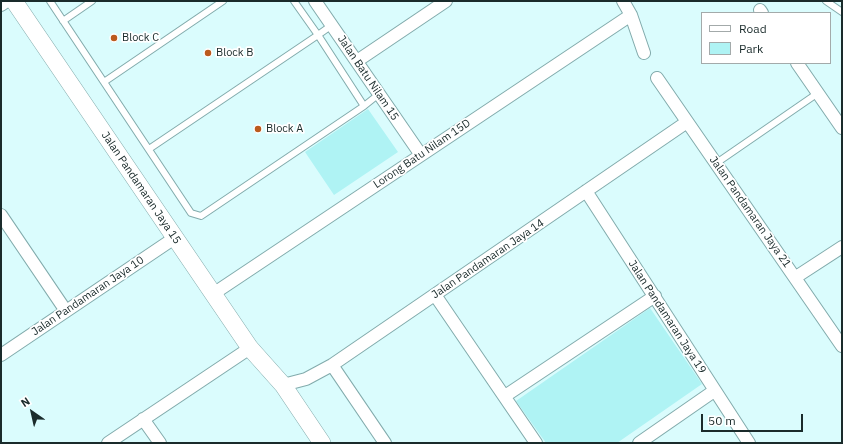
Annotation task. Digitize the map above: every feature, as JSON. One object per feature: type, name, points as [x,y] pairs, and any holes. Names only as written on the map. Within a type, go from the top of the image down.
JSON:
[{"type":"main road","name":"Jalan Pandamaran Jaya 15","points":[[14,1],[250,348],[272,371],[322,443]]},
{"type":"street","points":[[1,5],[7,1]]},
{"type":"street","name":"Jalan Batu Nilam 15","points":[[315,1],[421,155]]},
{"type":"street","points":[[357,61],[446,1]]},
{"type":"street","points":[[622,1],[632,15],[644,52]]},
{"type":"street","name":"Lorong Batu Nilam 15D","points":[[213,294],[632,15]]},
{"type":"street","points":[[798,64],[842,128]]},
{"type":"street","name":"Jalan Pandamaran Jaya 21","points":[[658,78],[842,346]]},
{"type":"street","name":"Jalan Pandamaran Jaya 14","points":[[283,386],[306,378],[332,365],[687,122]]},
{"type":"street","name":"Jalan Pandamaran Jaya 19","points":[[586,191],[749,443]]},
{"type":"street","points":[[1,215],[66,312]]},
{"type":"street","name":"Jalan Pandamaran Jaya 10","points":[[1,355],[176,238]]},
{"type":"street","points":[[796,278],[842,247]]},
{"type":"street","points":[[435,295],[536,443]]},
{"type":"street","points":[[504,396],[655,296]]},
{"type":"street","points":[[108,443],[250,348]]},
{"type":"street","points":[[332,365],[385,443]]},
{"type":"street","points":[[639,443],[714,391]]},
{"type":"street","points":[[143,420],[160,443]]},
{"type":"lane","points":[[50,1],[191,213],[202,216],[364,106],[379,94]]},
{"type":"lane","points":[[63,21],[92,1]]},
{"type":"lane","points":[[104,82],[223,1]]},
{"type":"lane","points":[[294,1],[364,106]]},
{"type":"lane","points":[[826,1],[842,12]]},
{"type":"lane","points":[[149,149],[332,25]]},
{"type":"lane","points":[[716,164],[818,92]]},
{"type":"green space","points":[[368,109],[398,152],[334,195],[305,152]]},
{"type":"green space","points":[[650,308],[702,384],[617,443],[546,443],[516,401]]},
{"type":"place","name":"Block C","points":[[114,38]]},
{"type":"place","name":"Block B","points":[[208,53]]},
{"type":"place","name":"Block A","points":[[258,129]]}]
